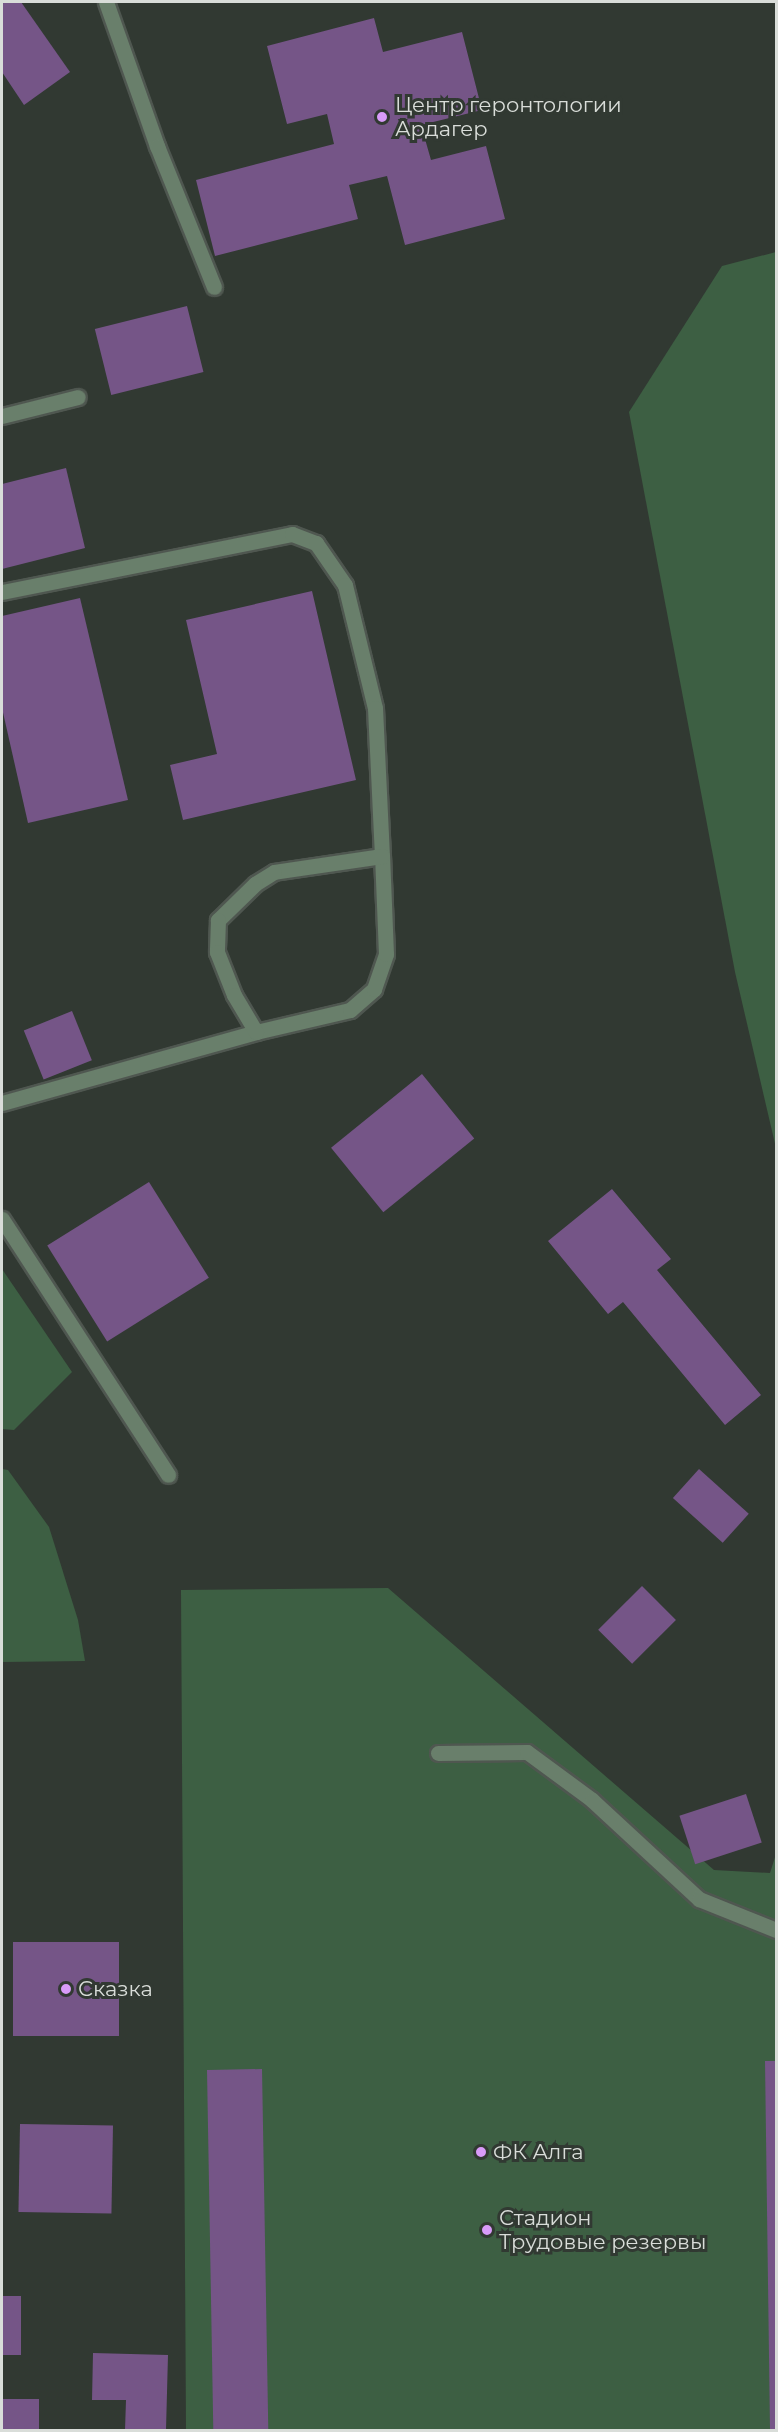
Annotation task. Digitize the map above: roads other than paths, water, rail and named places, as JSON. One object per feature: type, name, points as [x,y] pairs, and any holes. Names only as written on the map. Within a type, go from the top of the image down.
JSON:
[{"type":"lane","points":[[106,2],[157,146],[214,287]]},
{"type":"lane","points":[[2,416],[78,397]]},
{"type":"lane","points":[[2,592],[292,534],[316,543],[345,585],[375,708],[386,954],[374,989],[350,1010],[256,1032],[2,1103]]},
{"type":"lane","points":[[256,1032],[234,995],[217,952],[218,921],[236,900],[274,872],[382,856]]},
{"type":"lane","points":[[2,1219],[168,1474]]},
{"type":"lane","points":[[438,1753],[527,1752],[592,1800],[699,1899],[777,1930]]},
{"type":"place","name":"Центр геронтологии Ардагер","points":[[382,117]]},
{"type":"place","name":"Сказка","points":[[66,1989]]},
{"type":"place","name":"ФК Алга","points":[[481,2152]]},
{"type":"place","name":"Стадион Трудовые резервы","points":[[487,2230]]}]
